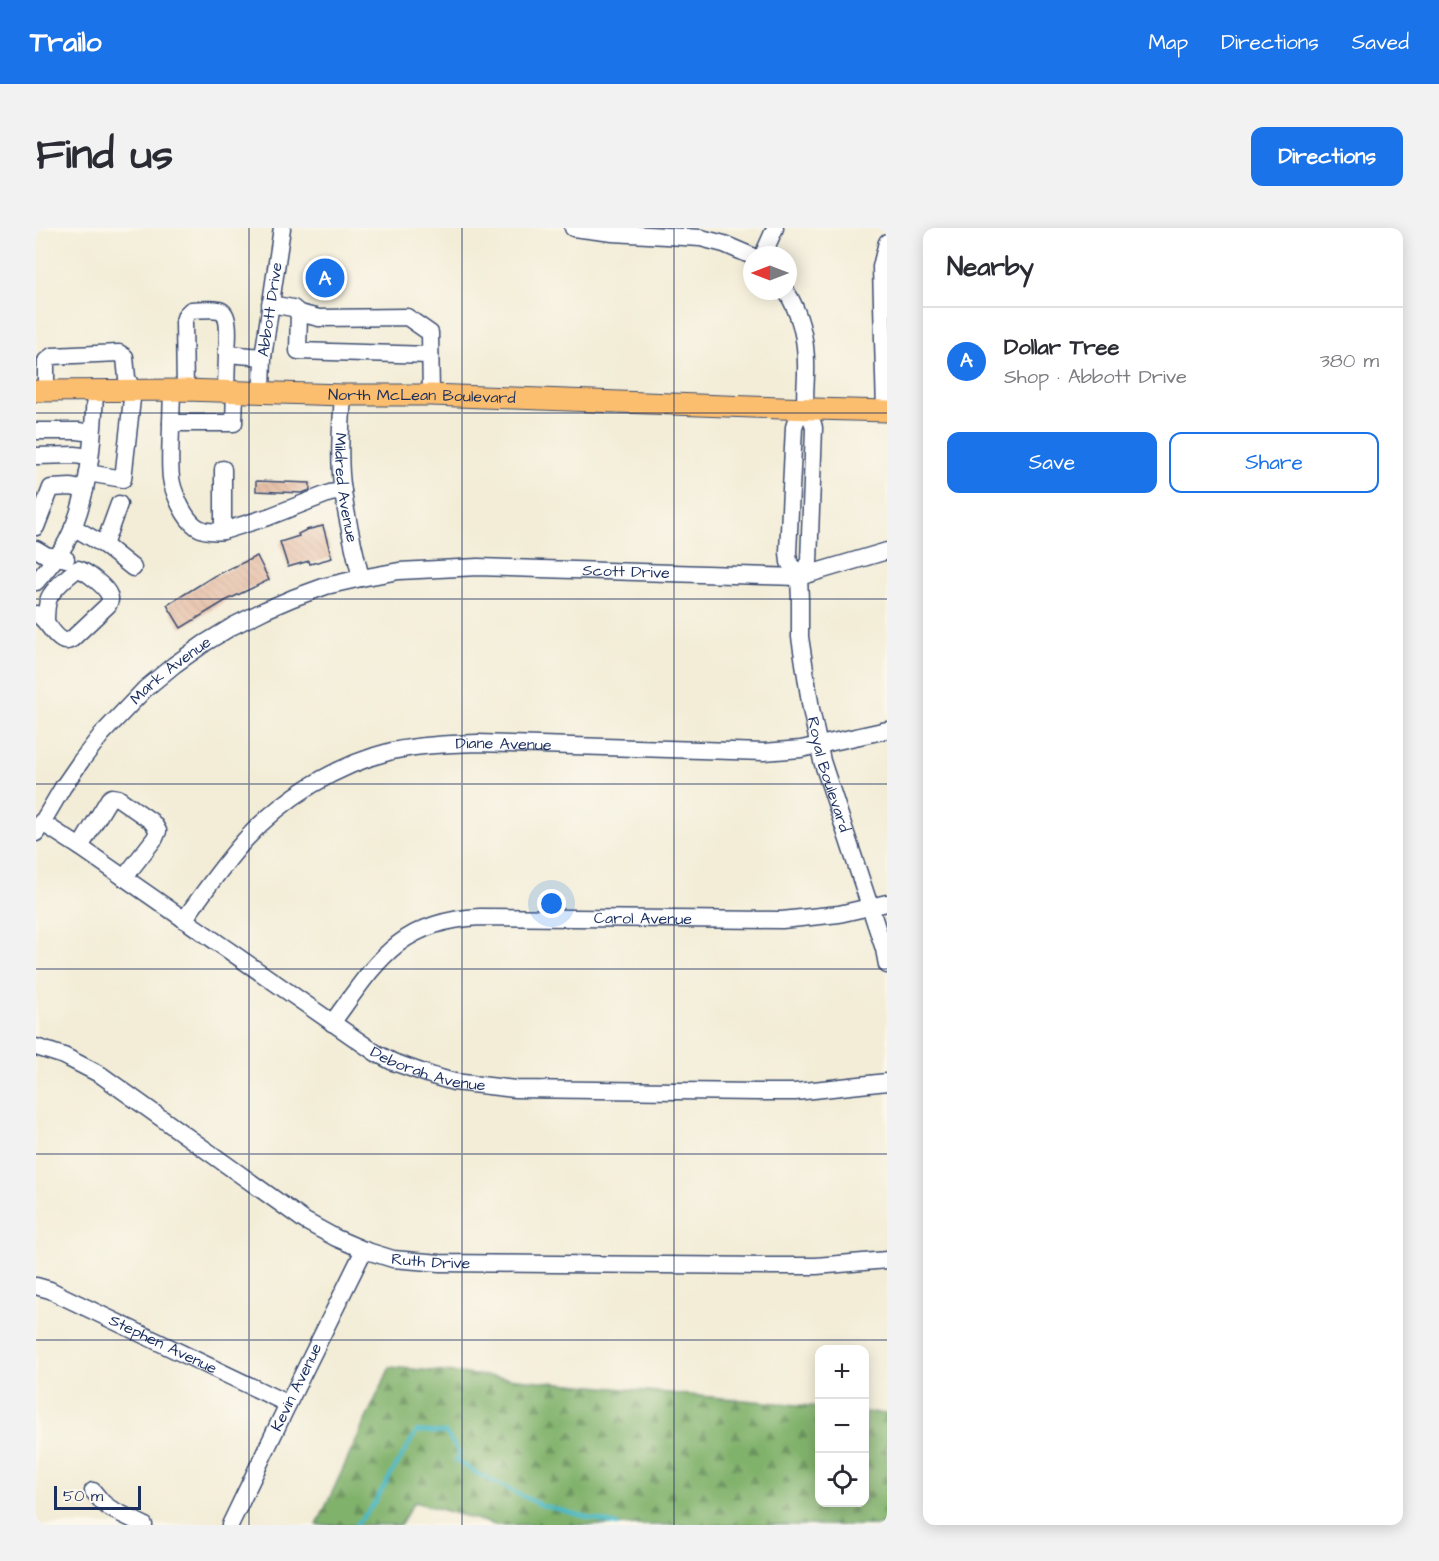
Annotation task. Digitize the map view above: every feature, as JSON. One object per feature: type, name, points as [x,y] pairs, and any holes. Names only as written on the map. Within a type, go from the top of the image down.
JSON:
[{"type":"main road","name":"North McLean Boulevard","points":[[41,391],[178,390],[431,395],[886,411]]},
{"type":"street","name":"Abbott Drive","points":[[262,391],[263,357],[282,228]]},
{"type":"street","points":[[573,228],[624,234],[701,238],[743,252]]},
{"type":"street","points":[[767,246],[775,228]]},
{"type":"street","points":[[886,411],[881,267],[887,242]]},
{"type":"street","name":"Royal Boulevard","points":[[790,300],[805,339],[806,408],[814,428],[809,561],[800,578],[800,637],[804,665],[819,746],[884,949],[887,965]]},
{"type":"street","points":[[270,304],[293,308],[299,313],[319,318],[407,317],[430,333],[431,395]]},
{"type":"street","points":[[171,423],[234,423],[227,354],[228,318],[220,310],[191,310],[184,321],[178,390],[171,423],[171,478],[187,518],[194,526],[210,531],[223,531],[330,493],[343,491]]},
{"type":"street","points":[[299,313],[298,351],[430,355]]},
{"type":"street","points":[[36,456],[75,455],[89,465],[123,479],[133,390],[127,378],[125,357],[119,353],[52,356],[41,361],[41,391]]},
{"type":"street","points":[[227,354],[263,357]]},
{"type":"street","points":[[36,582],[66,543],[85,490],[95,391]]},
{"type":"street","name":"Mildred Avenue","points":[[343,395],[341,448],[343,491],[361,578]]},
{"type":"street","points":[[36,431],[92,433]]},
{"type":"street","points":[[223,469],[223,531]]},
{"type":"street","points":[[36,527],[43,487],[70,487],[85,490]]},
{"type":"street","points":[[104,545],[119,504]]},
{"type":"street","points":[[73,527],[104,545],[134,568]]},
{"type":"street","points":[[36,549],[46,555],[63,558],[78,569],[84,570],[108,593],[110,600],[108,605],[67,641],[62,640],[41,618],[51,594],[72,572],[78,569]]},
{"type":"street","name":"Scott Drive","points":[[361,578],[399,571],[478,567],[800,578],[887,551]]},
{"type":"street","name":"Mark Avenue","points":[[38,829],[75,769],[102,734],[138,696],[174,665],[234,626],[265,610],[326,586],[361,578]]},
{"type":"street","name":"Diane Avenue","points":[[184,920],[245,840],[271,815],[297,795],[330,775],[392,751],[432,745],[478,743],[732,752],[784,751],[819,746],[887,730]]},
{"type":"street","points":[[80,847],[110,799],[118,798],[155,826],[158,831],[124,878]]},
{"type":"street","name":"Deborah Avenue","points":[[38,829],[80,847],[376,1053],[423,1073],[454,1082],[515,1089],[795,1092],[887,1082]]},
{"type":"street","name":"Carol Avenue","points":[[332,1023],[369,973],[393,946],[430,926],[447,920],[480,917],[782,920],[839,914],[887,903]]},
{"type":"street","name":"Ruth Drive","points":[[36,1047],[64,1056],[101,1075],[304,1221],[336,1239],[393,1259],[440,1263],[778,1266],[816,1266],[887,1260]]},
{"type":"street","name":"Kevin Avenue","points":[[230,1525],[364,1250]]},
{"type":"street","name":"Stephen Avenue","points":[[36,1286],[50,1290],[288,1404]]},
{"type":"street","points":[[93,1491],[111,1509],[144,1525]]},
{"type":"green space","points":[[390,1367],[815,1407],[815,1507],[869,1507],[869,1412],[887,1414],[887,1525],[496,1525],[414,1502],[400,1525],[317,1525]]},
{"type":"building","points":[[256,481],[310,483],[310,490],[302,493],[256,491]]},
{"type":"building","points":[[323,526],[332,558],[288,567],[280,542],[299,536],[298,534],[306,530]]},
{"type":"building","points":[[257,556],[269,580],[225,601],[181,628],[167,605],[214,576]]},
{"type":"waterway","points":[[356,1525],[371,1508],[417,1431],[446,1433],[459,1453],[456,1461],[541,1505],[617,1525]]},
{"type":"place","name":"Dollar Tree","points":[[325,278]]}]
